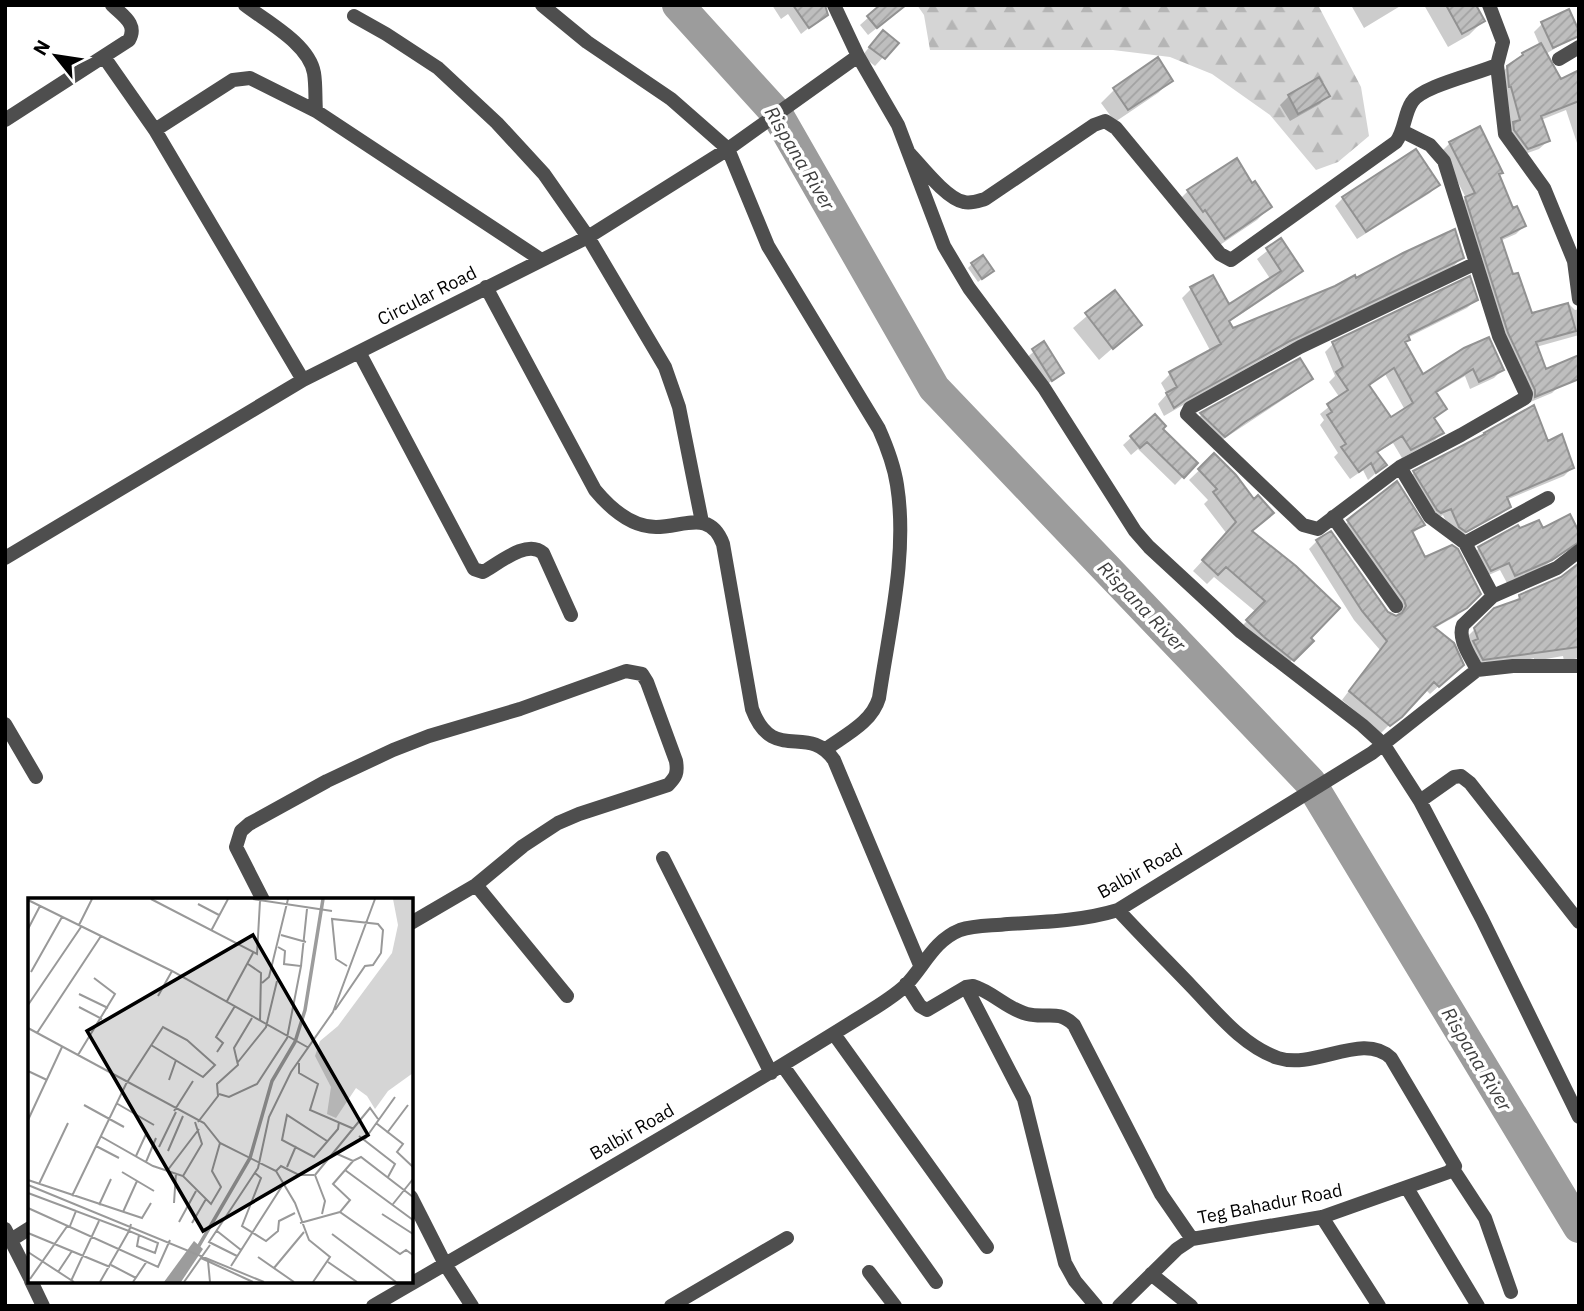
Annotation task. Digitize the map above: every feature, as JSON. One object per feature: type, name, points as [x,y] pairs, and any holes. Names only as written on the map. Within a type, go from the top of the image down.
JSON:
[{"type":"street","points":[[5,120],[129,40],[133,34],[130,21],[113,5]]},
{"type":"street","points":[[244,5],[300,46],[310,60],[314,72],[316,111]]},
{"type":"street","points":[[541,5],[587,43],[670,99],[728,149],[768,246],[879,429],[891,458],[898,487],[897,576],[879,698],[876,709],[869,718],[827,749]]},
{"type":"street","points":[[834,5],[858,56],[889,107],[944,246],[969,288],[1044,388],[1135,531],[1149,547],[1241,632],[1362,725],[1420,801],[1482,919],[1579,1117]]},
{"type":"street","points":[[1489,5],[1503,42],[1493,67],[1503,127],[1507,139],[1544,188],[1576,259],[1579,299]]},
{"type":"street","points":[[354,16],[438,68],[497,123],[544,174],[588,237],[665,367],[679,407],[702,522]]},
{"type":"street","points":[[1559,59],[1579,47]]},
{"type":"street","name":"Circular Road","points":[[5,558],[303,380],[588,237],[728,149],[858,56]]},
{"type":"street","points":[[104,57],[155,130],[303,380]]},
{"type":"street","points":[[908,152],[949,194],[962,202],[976,202],[985,199],[1094,125],[1105,121],[1116,128],[1220,254],[1231,260],[1396,142],[1410,104],[1420,93],[1493,67]]},
{"type":"street","points":[[155,130],[233,80],[250,78],[316,111],[540,259]]},
{"type":"street","points":[[1402,131],[1430,145],[1444,161],[1474,264],[1499,336],[1525,397],[1400,467],[1318,528],[1303,525],[1187,414],[1188,410],[1300,347],[1474,264]]},
{"type":"street","points":[[486,287],[595,490],[606,503],[638,523],[654,527],[702,522],[719,533],[757,724],[764,733],[774,739],[817,744],[827,749],[920,965]]},
{"type":"street","points":[[359,352],[474,569],[483,572],[524,549],[538,548],[543,553],[571,615]]},
{"type":"street","points":[[1400,467],[1430,517],[1465,543],[1493,596]]},
{"type":"street","points":[[1465,543],[1548,499]]},
{"type":"street","points":[[1333,517],[1396,606]]},
{"type":"street","points":[[1579,551],[1557,568],[1493,596],[1461,631],[1477,670],[1513,666],[1579,666]]},
{"type":"street","name":"Balbir Road","points":[[413,1282],[777,1070],[879,1006],[906,984],[935,948],[961,930],[1102,915],[1118,910],[1378,749],[1477,670]]},
{"type":"street","points":[[262,898],[236,847],[241,831],[249,824],[327,781],[429,736],[520,709],[626,671],[642,674],[676,761],[678,772],[674,779],[668,785],[558,823],[523,846],[476,885],[413,922]]},
{"type":"street","points":[[5,724],[36,777]]},
{"type":"street","points":[[1420,801],[1454,777],[1461,776],[1579,922]]},
{"type":"street","points":[[663,858],[777,1070],[936,1282]]},
{"type":"street","points":[[476,885],[567,996]]},
{"type":"street","points":[[1118,910],[1222,1018],[1259,1049],[1277,1058],[1295,1062],[1366,1047],[1384,1052],[1391,1058],[1453,1158],[1455,1166],[1451,1171],[1485,1218],[1511,1292]]},
{"type":"street","points":[[906,984],[920,1006],[927,1010],[965,987],[973,986],[1025,1014],[1061,1016],[1074,1025],[1155,1184],[1192,1239]]},
{"type":"street","points":[[965,987],[1024,1099],[1065,1264],[1096,1306]]},
{"type":"street","points":[[834,1034],[987,1247]]},
{"type":"street","name":"Teg Bahadur Road","points":[[1119,1306],[1177,1249],[1192,1239],[1322,1217],[1451,1171]]},
{"type":"street","points":[[1407,1188],[1478,1306]]},
{"type":"street","points":[[413,1201],[444,1264],[472,1306]]},
{"type":"street","points":[[1322,1217],[1379,1306]]},
{"type":"street","points":[[28,1229],[8,1234],[28,1276]]},
{"type":"street","points":[[671,1306],[788,1238]]},
{"type":"street","points":[[869,1272],[895,1306]]},
{"type":"street","points":[[1151,1274],[1191,1306]]},
{"type":"street","points":[[32,1283],[43,1306]]},
{"type":"street","name":"Balbir Road","points":[[373,1306],[412,1283]]},
{"type":"green space","points":[[917,5],[1318,5],[1361,87],[1369,136],[1338,162],[1316,170],[1270,115],[1212,74],[1170,57],[1113,50],[930,50],[924,15]]},
{"type":"building","points":[[793,5],[825,5],[828,15],[809,28]]},
{"type":"building","points":[[880,5],[906,5],[877,28],[867,16]]},
{"type":"building","points":[[1446,5],[1476,5],[1485,21],[1462,34]]},
{"type":"building","points":[[1569,9],[1579,36],[1553,48],[1541,22]]},
{"type":"building","points":[[883,30],[899,43],[885,59],[869,47]]},
{"type":"building","points":[[1541,43],[1561,79],[1579,70],[1579,101],[1541,116],[1550,141],[1528,149],[1514,130],[1513,122],[1520,120],[1509,87],[1507,66],[1523,55],[1522,53]]},
{"type":"building","points":[[1158,57],[1173,81],[1128,110],[1113,88]]},
{"type":"building","points":[[1319,77],[1330,96],[1298,114],[1288,95]]},
{"type":"building","points":[[1480,126],[1503,173],[1499,174],[1513,208],[1517,206],[1526,226],[1501,238],[1513,274],[1518,273],[1532,313],[1568,303],[1576,331],[1536,342],[1546,369],[1579,355],[1579,379],[1535,397],[1535,390],[1508,333],[1465,197],[1475,193],[1449,142]]},
{"type":"building","points":[[1416,149],[1440,185],[1366,232],[1342,197]]},
{"type":"building","points":[[1237,158],[1252,183],[1255,181],[1272,207],[1225,239],[1187,190]]},
{"type":"building","points":[[1455,229],[1464,258],[1290,341],[1174,408],[1166,393],[1177,387],[1169,372],[1221,344],[1190,287],[1213,275],[1229,304],[1281,271],[1266,248],[1281,238],[1303,271],[1229,321],[1233,328],[1335,286],[1355,275],[1356,278]]},
{"type":"building","points":[[983,255],[994,271],[982,279],[971,263]]},
{"type":"building","points":[[1470,276],[1478,300],[1408,335],[1410,340],[1405,342],[1423,374],[1464,348],[1489,337],[1504,370],[1479,382],[1473,369],[1436,392],[1447,409],[1434,418],[1444,433],[1411,450],[1402,436],[1377,452],[1387,465],[1376,473],[1371,463],[1359,472],[1341,447],[1346,444],[1327,415],[1332,412],[1327,404],[1348,390],[1336,372],[1343,367],[1332,342]],"holes":[[[1394,368],[1413,403],[1391,417],[1369,385]]]},
{"type":"building","points":[[1115,290],[1142,325],[1113,349],[1085,313]]},
{"type":"building","points":[[1044,341],[1064,373],[1052,381],[1032,349]]},
{"type":"building","points":[[1300,358],[1313,379],[1225,437],[1200,413]]},
{"type":"building","points":[[1534,405],[1548,441],[1562,434],[1574,468],[1507,497],[1511,507],[1466,532],[1459,527],[1451,509],[1441,513],[1437,510],[1413,471]]},
{"type":"building","points":[[1155,414],[1166,426],[1163,429],[1198,463],[1184,478],[1147,442],[1140,448],[1130,436]]},
{"type":"building","points":[[1214,453],[1236,475],[1254,499],[1258,495],[1274,513],[1252,531],[1296,566],[1340,608],[1311,638],[1314,641],[1294,661],[1246,620],[1265,601],[1226,567],[1218,575],[1202,560],[1236,522],[1213,492],[1217,489],[1198,469]]},
{"type":"building","points":[[1397,481],[1425,525],[1412,531],[1425,557],[1452,545],[1458,549],[1481,594],[1467,608],[1434,627],[1454,643],[1464,665],[1439,687],[1434,682],[1402,717],[1390,726],[1349,691],[1387,641],[1362,611],[1316,540],[1331,531],[1388,612],[1396,616],[1402,613],[1406,606],[1404,600],[1347,520]]},
{"type":"building","points":[[1570,514],[1579,532],[1579,542],[1552,560],[1515,576],[1509,563],[1491,571],[1478,547],[1518,525],[1520,528],[1539,520],[1543,528]]},
{"type":"building","points":[[1579,563],[1579,647],[1483,660],[1473,641],[1478,639],[1474,628],[1494,608],[1520,599],[1519,595],[1561,577]]},
{"type":"waterway","name":"Rispana River","points":[[678,5],[777,114],[934,388],[1310,782],[1579,1227]]}]
